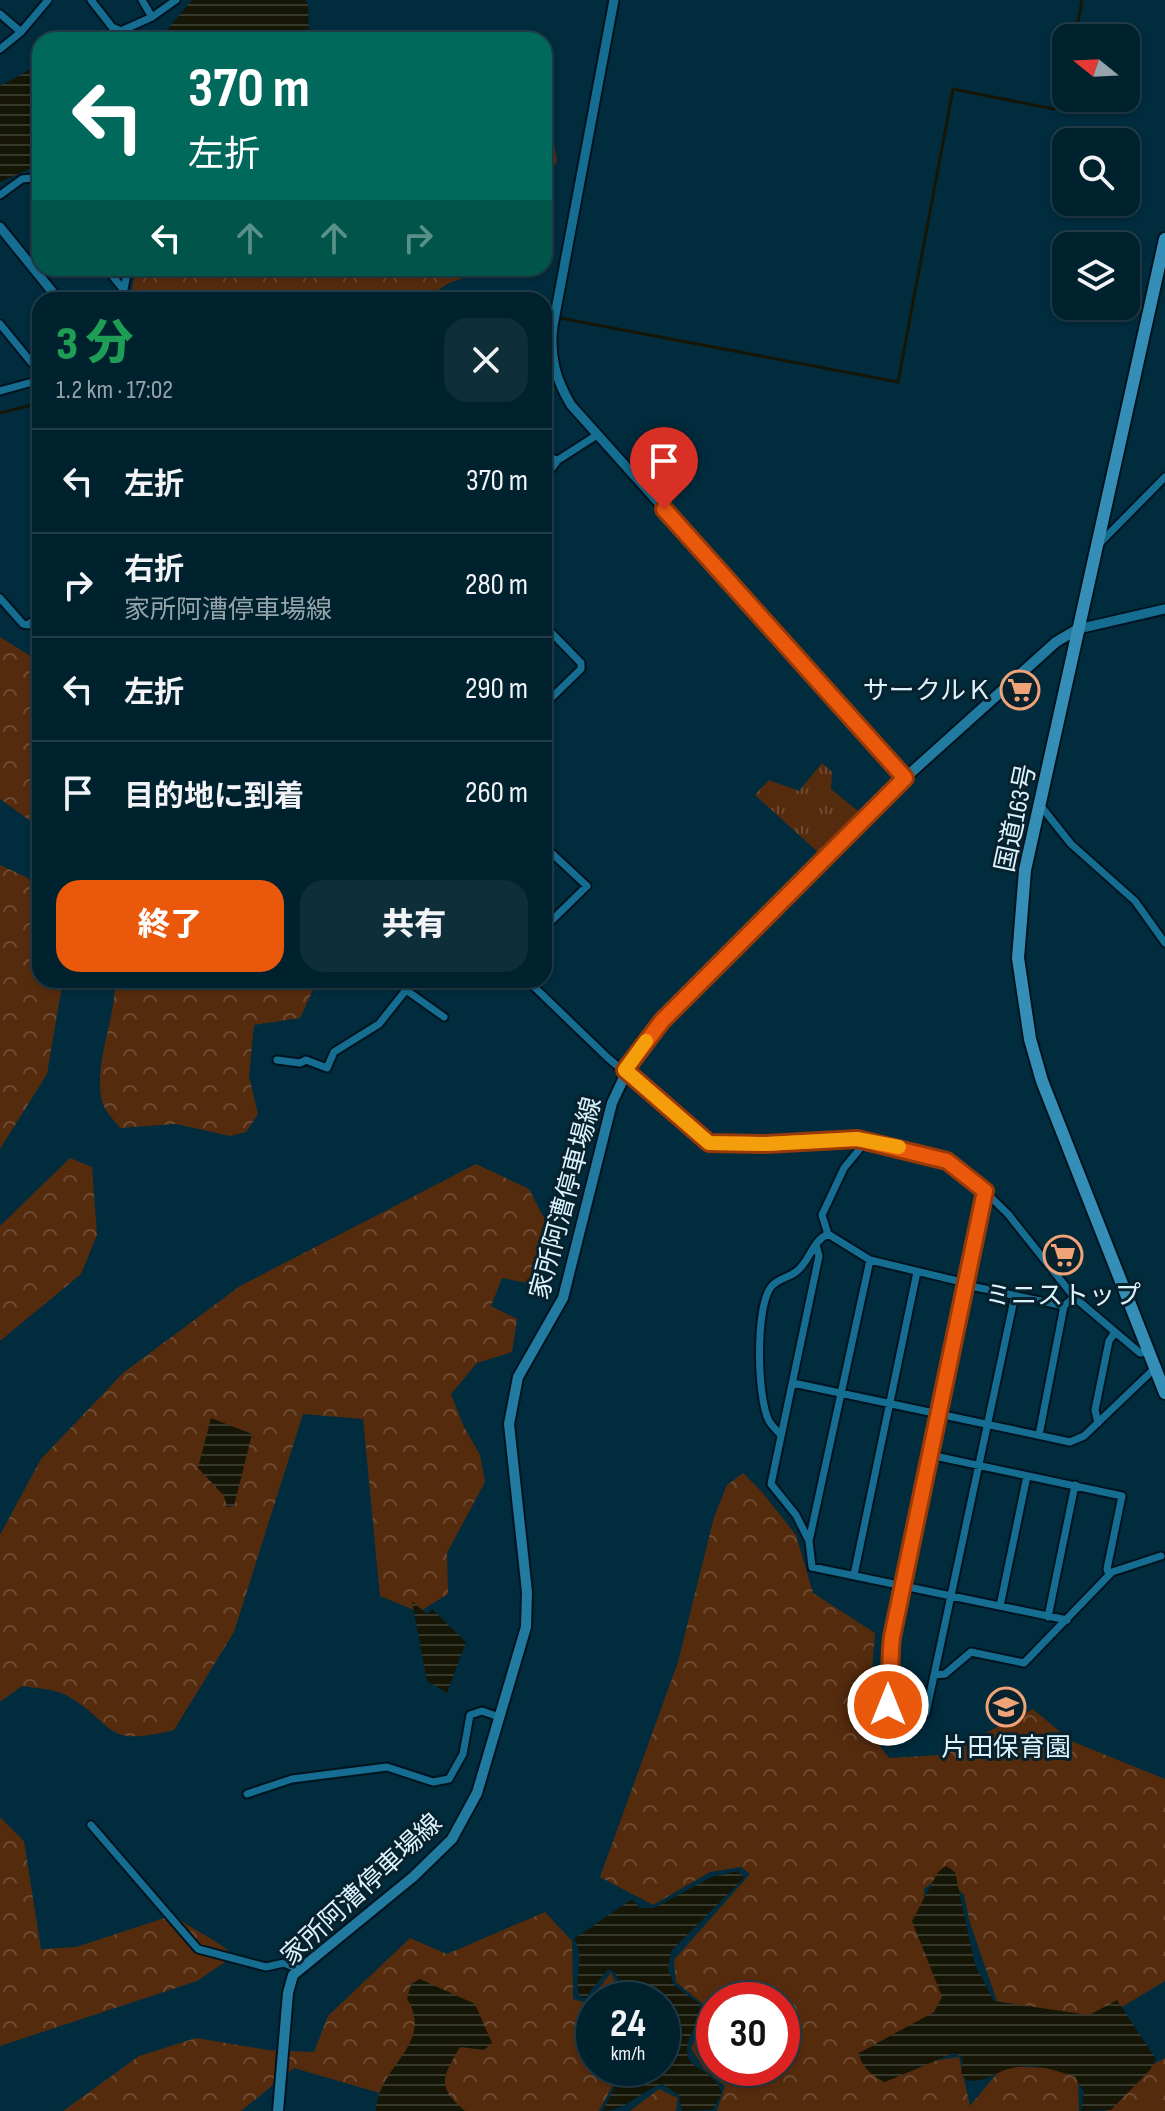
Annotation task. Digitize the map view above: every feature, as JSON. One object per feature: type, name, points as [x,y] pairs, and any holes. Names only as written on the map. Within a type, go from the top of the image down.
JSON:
[{"type":"highway","name":"国道163号","points":[[1165,239],[1025,870],[1019,926],[1025,1018],[1042,1081],[1165,1393]]},
{"type":"main road","name":"家所阿漕停車場線","points":[[278,2111],[288,1993],[298,1969],[379,1905],[452,1839],[477,1793],[526,1627],[528,1610],[509,1424],[512,1400],[523,1365],[547,1330],[563,1298],[596,1162],[625,1070],[662,1021],[905,778],[1056,642],[1078,629]]},
{"type":"street","points":[[0,49],[21,32],[48,0]]},
{"type":"street","points":[[91,0],[112,27],[121,31],[152,17],[176,0]]},
{"type":"street","points":[[142,0],[152,17]]},
{"type":"street","points":[[614,0],[552,339],[560,385],[571,405],[597,435],[905,778]]},
{"type":"street","points":[[0,14],[21,32]]},
{"type":"street","points":[[0,195],[22,179],[32,178]]},
{"type":"street","points":[[0,227],[32,267]]},
{"type":"street","points":[[40,276],[53,292]]},
{"type":"street","points":[[112,276],[123,289]]},
{"type":"street","points":[[123,292],[126,276]]},
{"type":"street","points":[[0,324],[32,363]]},
{"type":"street","points":[[0,391],[32,382]]},
{"type":"street","points":[[552,468],[558,460],[597,435]]},
{"type":"street","points":[[552,459],[558,460]]},
{"type":"street","points":[[1096,547],[1165,477]]},
{"type":"street","points":[[0,598],[23,624],[32,621]]},
{"type":"street","points":[[1078,629],[1098,627],[1165,609]]},
{"type":"street","points":[[552,633],[581,663],[581,669],[552,697]]},
{"type":"street","points":[[1040,805],[1071,844],[1135,901],[1165,943]]},
{"type":"street","points":[[552,853],[587,886],[552,920]]},
{"type":"street","points":[[535,988],[608,1058],[709,1143],[867,1140],[947,1161],[1008,1214],[1074,1297],[1140,1353],[1149,1352]]},
{"type":"street","points":[[277,1060],[300,1063],[306,1060],[327,1068],[334,1052],[379,1024],[406,990],[444,1017]]},
{"type":"street","points":[[867,1140],[844,1168],[822,1215],[828,1234],[870,1260],[1064,1306]]},
{"type":"street","points":[[985,1191],[888,1666],[892,1684],[888,1705],[892,1713],[917,1720],[926,1713],[1015,1295]]},
{"type":"street","points":[[781,1435],[771,1424],[765,1408],[760,1360],[762,1316],[770,1288],[797,1271],[828,1234]]},
{"type":"street","points":[[809,1541],[792,1508],[771,1484],[819,1256],[816,1245]]},
{"type":"street","points":[[870,1260],[809,1541],[812,1567],[1067,1620]]},
{"type":"street","points":[[854,1575],[917,1272]]},
{"type":"street","points":[[1039,1435],[1064,1306],[1074,1297]]},
{"type":"street","points":[[1098,1423],[1095,1410],[1109,1341],[1115,1332]]},
{"type":"street","points":[[793,1383],[1078,1441],[1155,1368]]},
{"type":"street","points":[[930,1455],[1122,1496],[1107,1569],[1109,1575]]},
{"type":"street","points":[[1000,1606],[1027,1476]]},
{"type":"street","points":[[1048,1617],[1075,1485]]},
{"type":"street","points":[[934,1675],[945,1674],[971,1652],[1024,1663],[1109,1575],[1161,1556]]},
{"type":"street","points":[[247,1794],[292,1779],[387,1767],[433,1782],[442,1781],[454,1775],[458,1767],[470,1715],[482,1711],[499,1717]]},
{"type":"street","points":[[91,1825],[198,1949],[266,1967],[284,1963],[298,1969]]},
{"type":"green space","points":[[552,131],[557,161],[552,169]]},
{"type":"green space","points":[[134,276],[470,276],[435,292],[132,292]]},
{"type":"green space","points":[[0,637],[32,657],[32,822],[0,799]]},
{"type":"green space","points":[[822,763],[832,772],[831,789],[863,815],[822,856],[755,795],[769,780],[799,791]]},
{"type":"green space","points":[[0,865],[28,878],[32,885],[32,988],[62,988],[47,1074],[0,1149]]},
{"type":"green space","points":[[114,988],[313,990],[300,1018],[254,1025],[249,1076],[258,1114],[246,1132],[230,1136],[176,1124],[120,1128],[103,1104],[100,1086],[102,1056]]},
{"type":"green space","points":[[70,1158],[92,1167],[97,1235],[81,1274],[0,1341],[0,1226]]},
{"type":"green space","points":[[476,1164],[529,1189],[547,1224],[551,1261],[532,1284],[502,1278],[491,1306],[517,1319],[512,1352],[477,1363],[451,1394],[463,1425],[480,1455],[485,1482],[447,1553],[448,1594],[419,1612],[380,1596],[363,1419],[303,1414],[234,1632],[174,1730],[151,1735],[121,1735],[66,1695],[44,1689],[22,1686],[0,1702],[0,1535],[41,1459],[123,1373],[240,1286]]},
{"type":"green space","points":[[743,1473],[796,1535],[813,1593],[875,1633],[867,1729],[889,1758],[942,1755],[1033,1709],[1071,1741],[1165,1779],[1165,1981],[1097,2022],[1038,2019],[997,2001],[970,1923],[964,1895],[953,1884],[937,1879],[924,1889],[926,1937],[953,2006],[871,2071],[959,2057],[970,2106],[1003,2066],[1050,2068],[1078,2075],[1079,2111],[717,2111],[725,2086],[800,2086],[800,1982],[696,1982],[696,1998],[680,1982],[676,1982],[674,1960],[750,1874],[741,1867],[710,1872],[653,1905],[600,1877],[678,1662],[714,1517],[727,1485]]},
{"type":"green space","points":[[0,1817],[24,1841],[41,1949],[76,1947],[174,1915],[234,1956],[197,1981],[0,2046]]},
{"type":"green space","points":[[545,1912],[572,1941],[576,2086],[612,2086],[599,2111],[441,2111],[294,2068],[241,2111],[63,2111],[139,2056],[196,2038],[268,2050],[314,2052],[328,2016],[410,1938],[447,1954]]},
{"type":"green space","points":[[611,1973],[615,1982],[604,1982]]},
{"type":"green space","points":[[696,2037],[696,2056],[691,2048]]},
{"type":"green space","points":[[1165,2058],[1165,2111],[1106,2111],[1137,2073]]},
{"type":"green space","points":[[659,2089],[678,2098],[676,2111],[630,2111]]},
{"type":"shaded area","points":[[192,0],[305,0],[308,3],[309,32],[165,32]]},
{"type":"shaded area","points":[[32,68],[32,168],[0,182],[0,86]]},
{"type":"shaded area","points":[[211,1418],[252,1434],[234,1506],[227,1507],[224,1496],[198,1468]]},
{"type":"shaded area","points":[[412,1601],[427,1614],[432,1609],[466,1642],[447,1693],[427,1681]]},
{"type":"shaded area","points":[[946,1866],[955,1872],[975,1965],[994,2001],[1089,2015],[1117,2000],[1156,2059],[1150,2070],[1111,2110],[1081,2111],[1084,2092],[1075,2077],[1044,2068],[1021,2067],[984,2079],[966,2080],[961,2073],[963,2058],[954,2053],[885,2082],[865,2066],[859,2053],[934,2012],[942,1997],[912,1921],[938,1872]]},
{"type":"shaded area","points":[[738,1871],[744,1878],[671,1951],[668,1968],[673,1982],[619,1982],[615,1973],[608,1969],[598,1982],[578,1982],[580,1961],[574,1939],[632,1899],[640,1908],[654,1908],[712,1877]]},
{"type":"shaded area","points":[[420,1979],[475,2004],[492,2043],[484,2050],[460,2047],[446,2074],[449,2095],[465,2111],[376,2111],[385,2081],[410,2043],[414,2015],[407,1999],[411,1984]]},
{"type":"shaded area","points":[[680,1989],[696,2001],[696,2024],[687,2048],[688,2057],[696,2066],[696,2086],[718,2086],[722,2093],[713,2110],[682,2111],[679,2095],[665,2086],[680,2086]]},
{"type":"shaded area","points":[[615,2086],[658,2086],[619,2108],[603,2111]]},
{"type":"waterway","points":[[1078,24],[1082,0]]},
{"type":"waterway","points":[[552,317],[898,382],[953,89],[1052,109]]},
{"type":"waterway","points":[[0,413],[32,405]]},
{"type":"slow traffic","points":[[646,1041],[625,1070],[709,1143],[766,1144],[857,1139],[899,1147]]},
{"type":"place","name":"サークルＫ","points":[[1020,690]]},
{"type":"place","name":"ミニストップ","points":[[1063,1255]]},
{"type":"place","name":"片田保育園","points":[[1006,1707]]},
{"type":"route","points":[[664,509],[905,778],[662,1021],[625,1070],[709,1143],[766,1144],[857,1139],[926,1153],[947,1161],[985,1191],[892,1637],[888,1666],[892,1684],[888,1705]]}]
